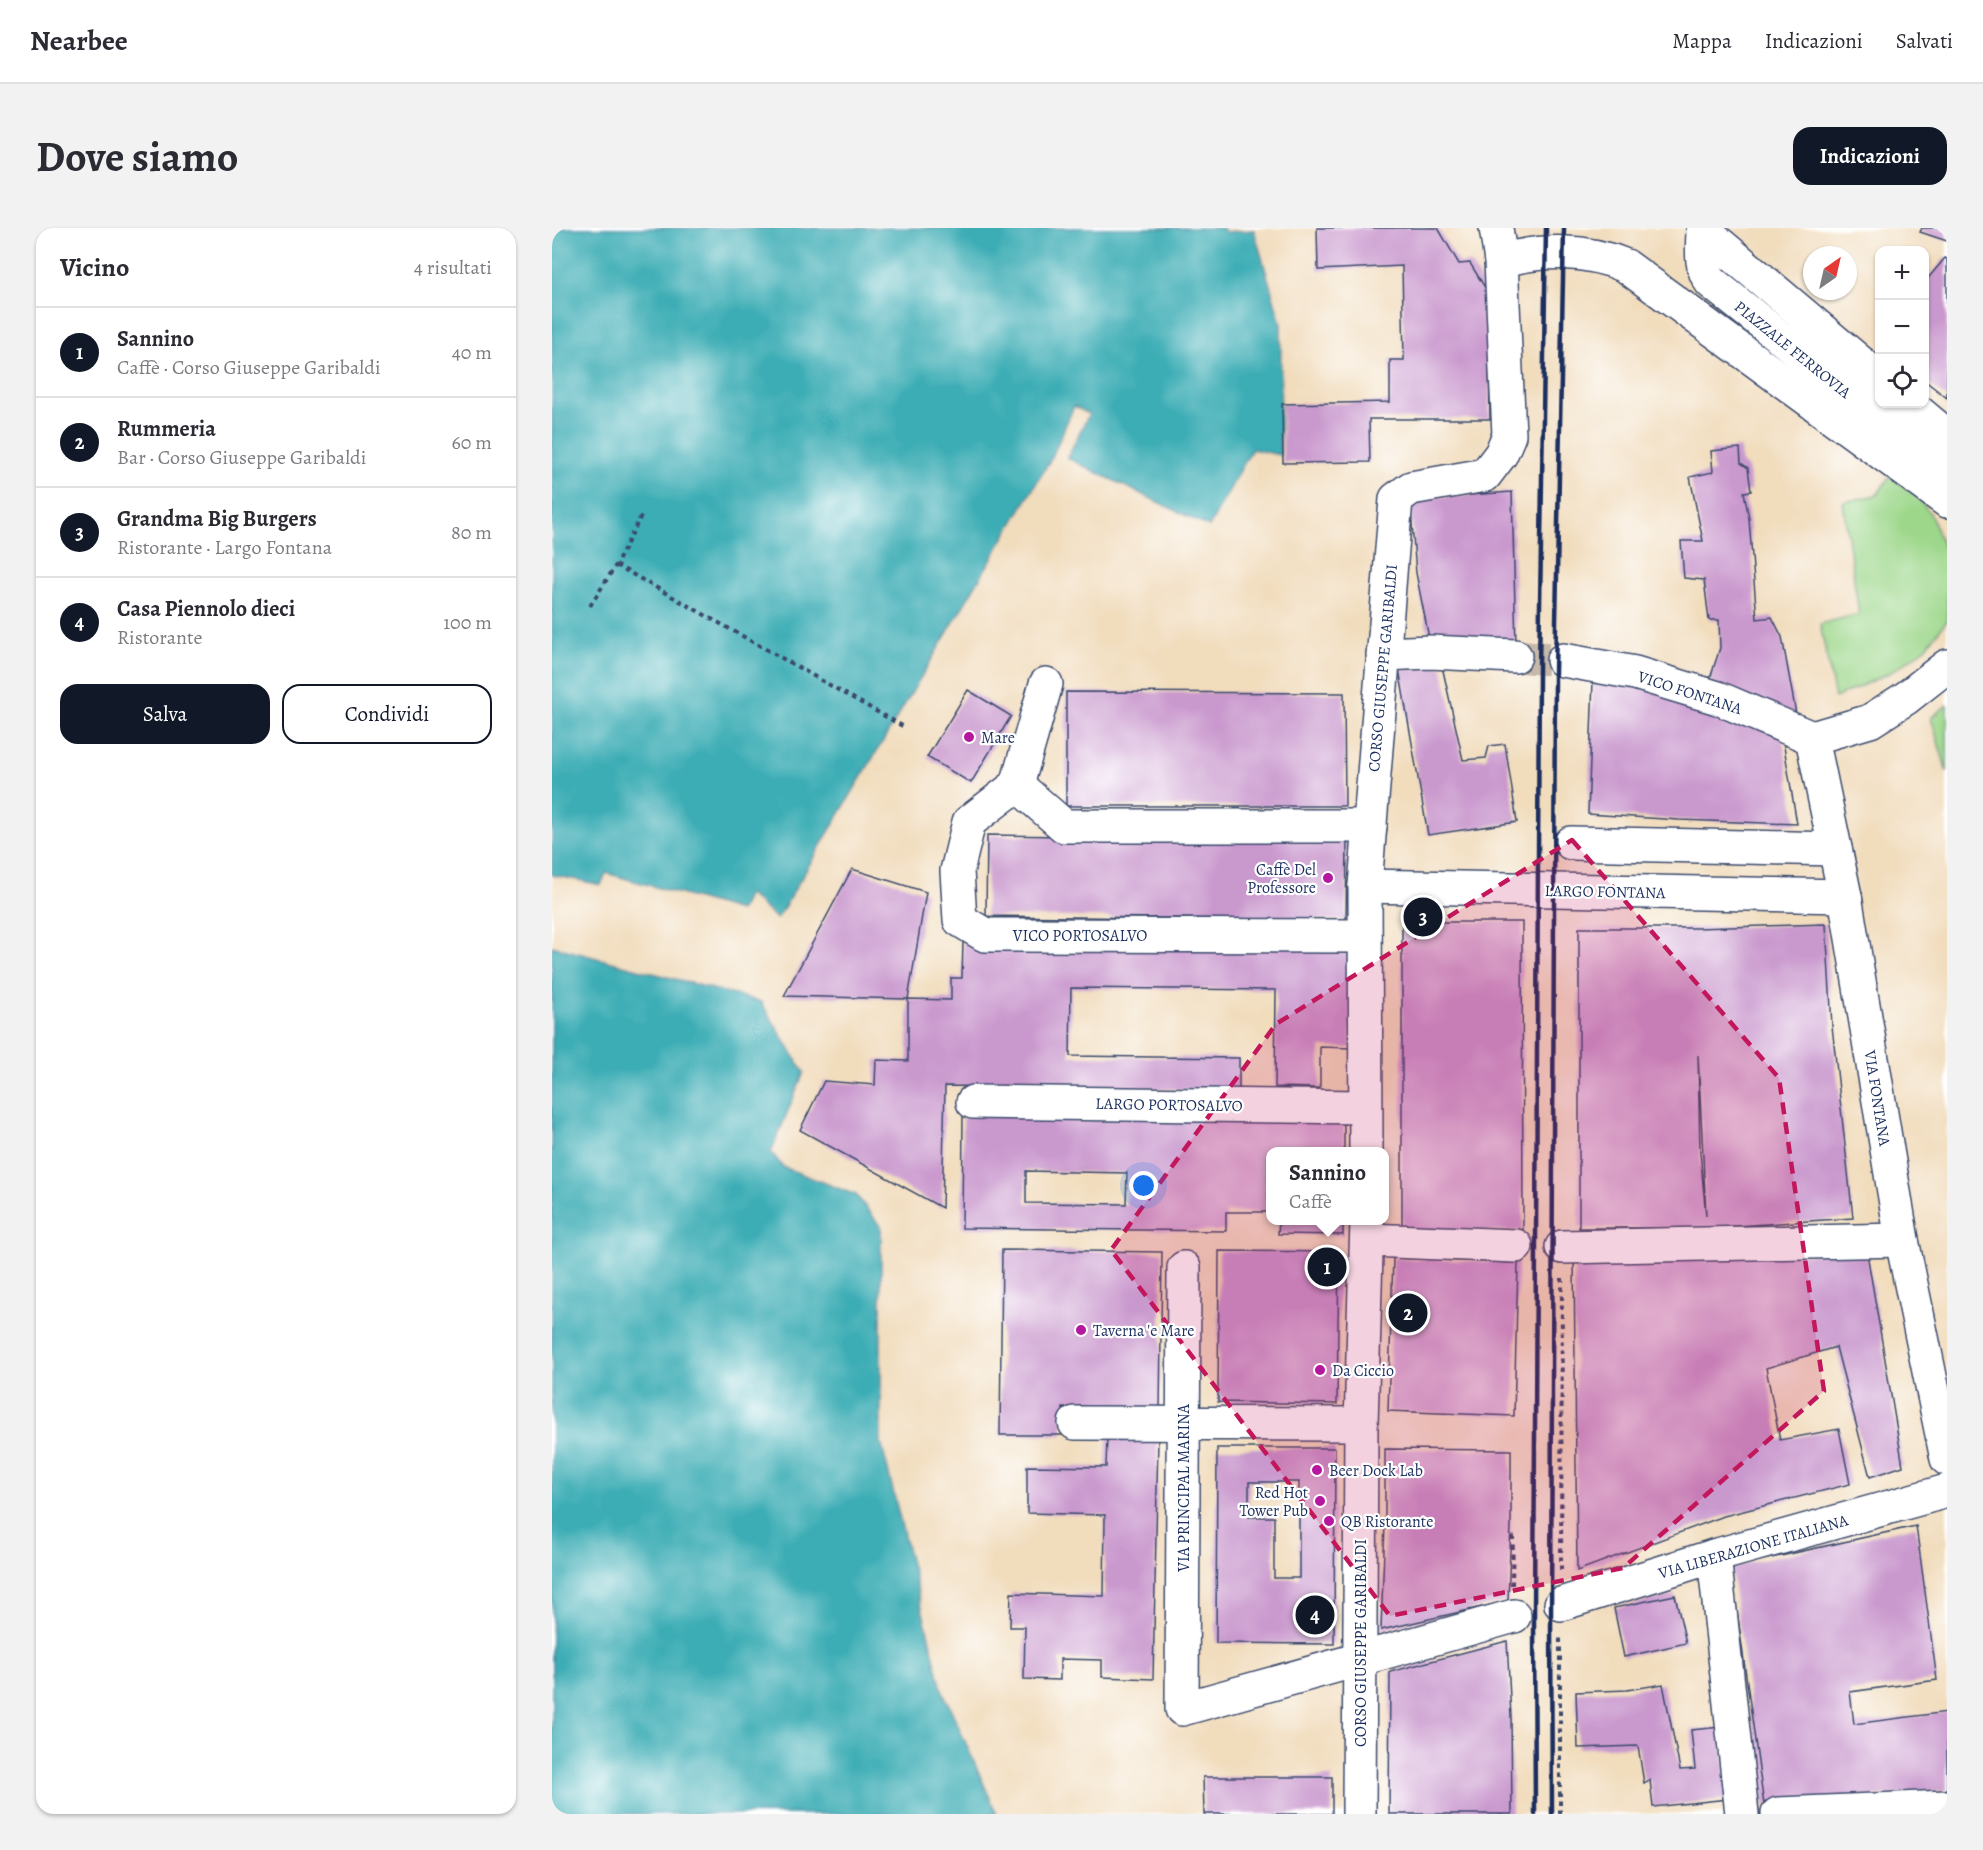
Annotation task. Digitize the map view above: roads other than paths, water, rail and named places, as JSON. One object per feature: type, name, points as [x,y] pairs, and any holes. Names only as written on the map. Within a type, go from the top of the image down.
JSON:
[{"type":"street","points":[[1475,228],[1512,258],[1575,253],[1612,260],[1626,266],[1947,501]]},
{"type":"street","points":[[1496,228],[1512,258]]},
{"type":"street","name":"PIAZZALE FERROVIA","points":[[1703,229],[1875,375]]},
{"type":"street","name":"PIAZZALE FERROVIA","points":[[1703,229],[1704,273],[1711,282],[1947,471]]},
{"type":"street","name":"CORSO GIUSEPPE GARIBALDI","points":[[1366,1147],[1365,886],[1396,499],[1412,489],[1485,475],[1501,454],[1509,435],[1512,258]]},
{"type":"street","points":[[1914,408],[1947,436]]},
{"type":"street","points":[[1383,654],[1430,652],[1515,656]]},
{"type":"street","name":"VICO FONTANA","points":[[1563,660],[1635,673],[1718,698],[1812,738]]},
{"type":"street","points":[[1812,738],[1870,721],[1906,698],[1947,666]]},
{"type":"street","points":[[1046,684],[1017,785],[1064,826],[1370,826]]},
{"type":"street","name":"VIA FONTANA","points":[[1812,738],[1845,896],[1902,1240],[1947,1459]]},
{"type":"street","name":"VICO PORTOSALVO","points":[[1017,785],[969,822],[957,872],[960,920],[985,935],[1365,936]]},
{"type":"street","points":[[1571,843],[1835,849]]},
{"type":"street","name":"LARGO FONTANA","points":[[1365,886],[1845,896]]},
{"type":"street","name":"LARGO PORTOSALVO","points":[[974,1102],[1365,1107]]},
{"type":"street","points":[[1368,1230],[1516,1246]]},
{"type":"street","name":"CORSO GIUSEPPE GARIBALDI","points":[[1359,1814],[1361,1424],[1368,1230]]},
{"type":"street","points":[[1562,1247],[1902,1240]]},
{"type":"street","name":"VIA PRINCIPAL MARINA","points":[[1184,1268],[1182,1709],[1359,1660]]},
{"type":"street","points":[[1075,1423],[1361,1424]]},
{"type":"street","name":"VIA LIBERAZIONE ITALIANA","points":[[1560,1617],[1602,1591],[1714,1556],[1947,1491]]},
{"type":"street","points":[[1714,1556],[1742,1814]]},
{"type":"street","points":[[1359,1660],[1506,1618]]},
{"type":"street","points":[[1778,1814],[1947,1807]]},
{"type":"water","points":[[552,228],[1223,228],[1225,232],[1254,230],[1281,323],[1280,455],[1252,449],[1209,527],[1067,458],[1089,414],[1074,406],[1052,457],[777,919],[748,894],[740,911],[606,873],[601,885],[552,875]]},
{"type":"water","points":[[552,946],[761,1002],[804,1072],[771,1152],[783,1167],[856,1195],[881,1227],[881,1442],[942,1689],[997,1814],[552,1814]]},
{"type":"tunnel","points":[[1515,656],[1563,660]]},
{"type":"railway","points":[[1535,1814],[1539,669],[1546,228]]},
{"type":"railway","points":[[1552,1814],[1555,672],[1564,228]]},
{"type":"place","name":"Mare","points":[[969,737]]},
{"type":"place","name":"Caffè Del Professore","points":[[1328,878]]},
{"type":"place","name":"Grandma Big Burgers","points":[[1423,917]]},
{"type":"place","name":"Sannino","points":[[1327,1267]]},
{"type":"place","name":"Rummeria","points":[[1408,1313]]},
{"type":"place","name":"Taverna 'e Mare","points":[[1081,1330]]},
{"type":"place","name":"Da Ciccio","points":[[1320,1370]]},
{"type":"place","name":"Beer Dock Lab","points":[[1317,1470]]},
{"type":"place","name":"Red Hot Tower Pub","points":[[1320,1501]]},
{"type":"place","name":"QB Ristorante","points":[[1329,1521]]},
{"type":"place","name":"Casa Piennolo dieci","points":[[1315,1615]]}]
